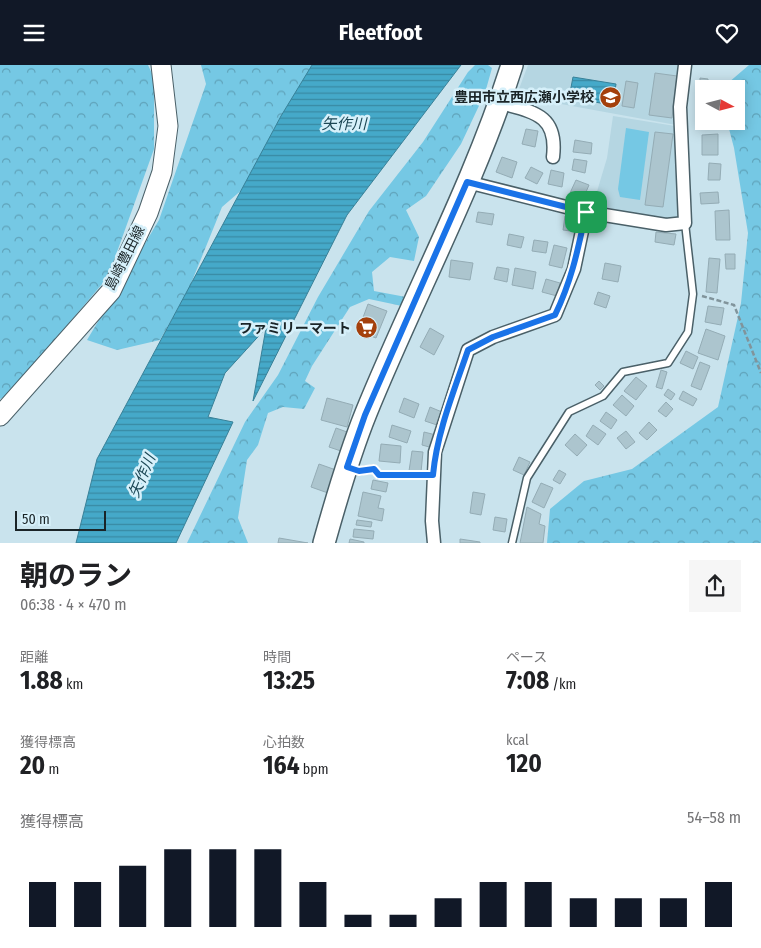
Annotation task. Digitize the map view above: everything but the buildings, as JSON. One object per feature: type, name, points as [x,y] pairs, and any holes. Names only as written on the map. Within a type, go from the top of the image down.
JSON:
[{"type":"main road","name":"島崎豊田線","points":[[0,416],[110,291],[148,213],[162,172],[168,126],[161,65]]},
{"type":"main road","points":[[324,543],[365,415],[467,182],[500,103],[512,65]]},
{"type":"street","points":[[467,182],[586,212],[666,225],[685,223],[680,107],[685,65]]},
{"type":"street","points":[[500,103],[531,111],[546,120],[553,131],[553,157]]},
{"type":"street","points":[[434,543],[432,521],[435,452],[468,350],[493,337],[555,315],[574,269],[586,212]]},
{"type":"lane","points":[[512,543],[528,478],[569,412],[603,396],[623,372],[668,363],[688,332],[693,294],[685,223]]},
{"type":"lane","points":[[347,467],[359,471],[374,469],[379,475],[433,475]]},
{"type":"path","points":[[693,294],[734,305],[761,373]]},
{"type":"shaded area","name":"豊田市立西広瀬小学校","points":[[528,65],[685,65],[676,125],[561,104],[519,89]]},
{"type":"shaded area","points":[[613,116],[675,126],[682,218],[667,222],[592,208],[607,158]]},
{"type":"green space","points":[[0,65],[148,65],[154,78],[154,149],[108,277],[8,395],[0,399]]},
{"type":"green space","points":[[201,65],[330,65],[266,169],[222,207],[188,291],[160,340],[117,350],[87,340],[159,220],[206,84]]},
{"type":"green space","points":[[475,65],[488,65],[492,68],[485,93],[461,144],[426,196],[406,210],[419,237],[414,261],[390,257],[372,272],[374,291],[406,297],[402,306],[369,299],[350,307],[312,366],[305,381],[315,388],[304,409],[283,407],[268,413],[258,445],[247,460],[238,518],[248,543],[187,543],[245,422],[278,375],[318,297],[369,211],[423,142],[468,72]]},
{"type":"green space","points":[[749,65],[761,65],[761,543],[547,543],[550,509],[584,481],[632,469],[718,407],[741,303],[748,233],[729,130],[745,130],[745,80],[732,80]]},
{"type":"green space","points":[[626,128],[649,132],[640,200],[620,197],[618,189]]},
{"type":"water","name":"矢作川","points":[[312,65],[461,65],[347,215],[253,401],[266,328],[225,373],[208,417],[233,422],[176,543],[76,543],[97,459],[281,116]]},
{"type":"water","points":[[573,77],[616,84],[613,105],[569,98]]},
{"type":"place","name":"豊田市立西広瀬小学校","points":[[610,97]]},
{"type":"place","name":"ファミリーマート","points":[[367,328]]},
{"type":"route","points":[[467,182],[586,212],[574,269],[566,293],[555,315],[493,337],[468,350],[435,452],[433,475],[379,475],[374,469],[359,471],[347,467],[365,415],[467,182]]}]
